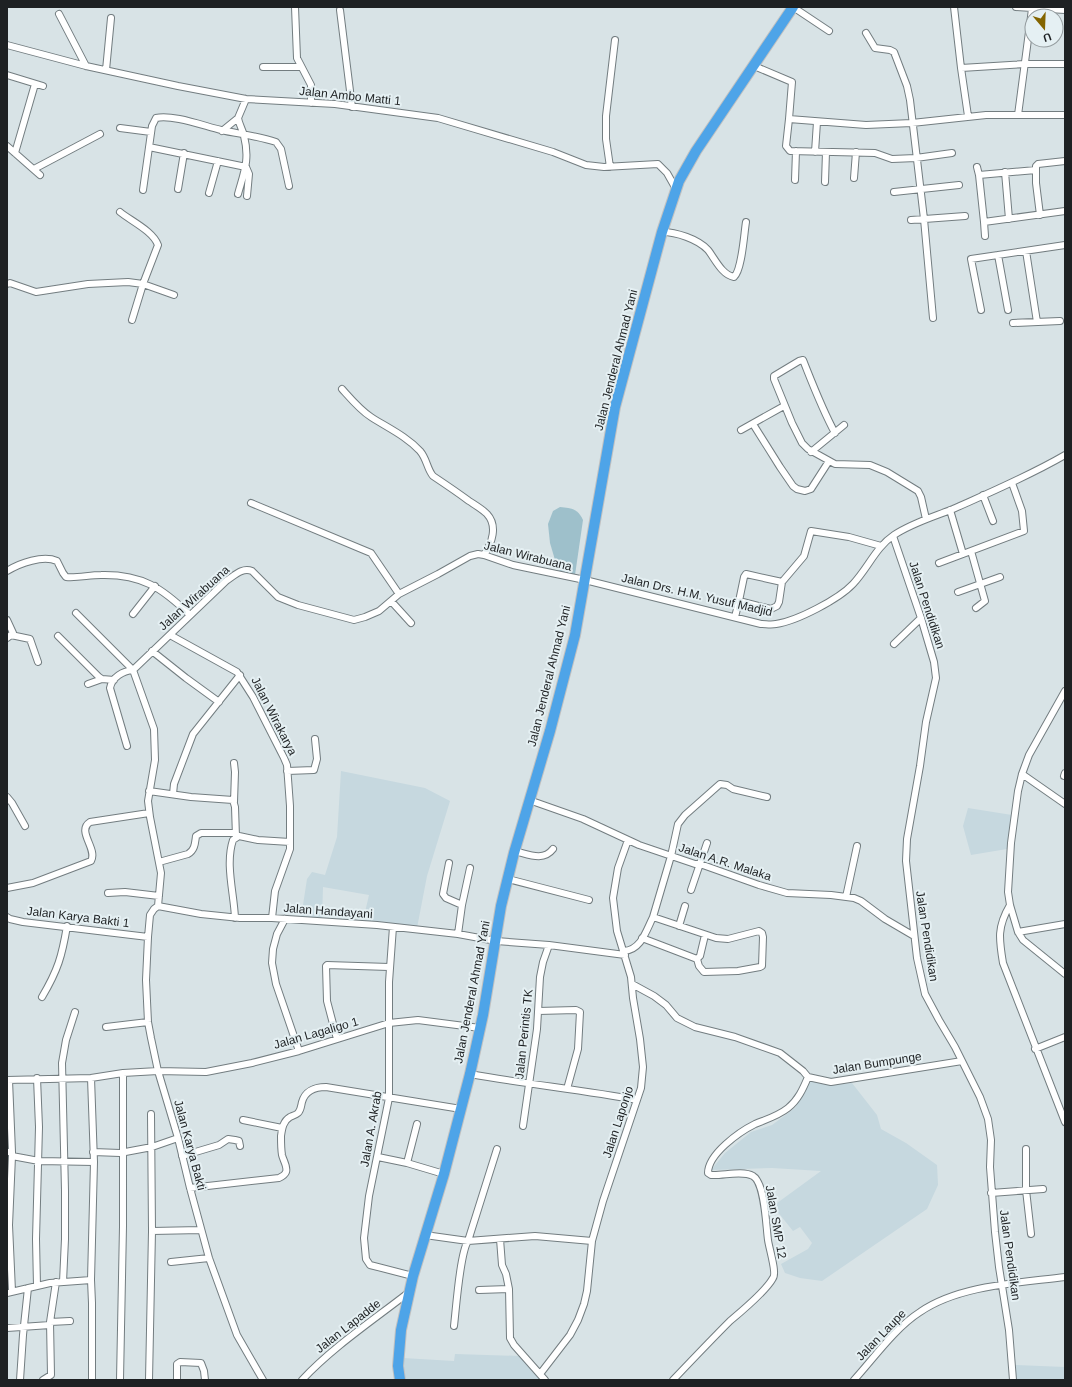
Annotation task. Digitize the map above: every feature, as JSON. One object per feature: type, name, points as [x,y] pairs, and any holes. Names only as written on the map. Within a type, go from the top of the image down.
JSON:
[{"type":"highway","name":"Jalan Jenderal Ahmad Yani","points":[[400,1380],[398,1366],[401,1330],[413,1276],[444,1174],[470,1074],[480,1028],[501,906],[514,851],[550,731],[575,635],[618,396],[662,232],[679,181],[696,151],[793,7]]},
{"type":"street","points":[[295,7],[297,58],[310,85],[310,103]]},
{"type":"street","points":[[793,7],[829,31]]},
{"type":"street","points":[[954,7],[968,116]]},
{"type":"street","points":[[340,10],[352,106]]},
{"type":"street","points":[[59,14],[86,66]]},
{"type":"street","points":[[106,70],[111,18]]},
{"type":"street","points":[[866,33],[875,48],[893,50],[896,54],[907,86],[924,219],[933,318]]},
{"type":"street","points":[[610,167],[606,139],[606,116],[615,40]]},
{"type":"street","name":"Jalan Ambo Matti 1","points":[[7,45],[86,66],[246,99],[352,106],[438,118],[553,152],[586,165],[596,167],[658,164],[667,173],[676,189]]},
{"type":"street","points":[[1018,115],[1027,48]]},
{"type":"street","points":[[961,68],[1025,64],[1065,64]]},
{"type":"street","points":[[754,66],[792,82],[786,146],[789,151],[878,153],[892,159],[916,158],[952,153]]},
{"type":"street","points":[[263,67],[301,67]]},
{"type":"street","points":[[7,75],[43,86]]},
{"type":"street","points":[[15,153],[36,84]]},
{"type":"street","points":[[222,130],[238,118],[246,99]]},
{"type":"street","points":[[788,119],[866,125],[912,123],[968,116],[1065,115]]},
{"type":"street","points":[[143,190],[153,123],[156,118],[160,117],[174,118],[276,142],[279,146],[289,186]]},
{"type":"street","points":[[238,118],[241,130],[244,134],[247,155],[246,167],[238,194]]},
{"type":"street","points":[[815,152],[817,122]]},
{"type":"street","points":[[120,128],[151,132]]},
{"type":"street","points":[[34,169],[100,134]]},
{"type":"street","points":[[7,146],[40,175]]},
{"type":"street","points":[[149,147],[246,167]]},
{"type":"street","points":[[795,180],[796,151]]},
{"type":"street","points":[[825,182],[826,152]]},
{"type":"street","points":[[854,178],[856,152]]},
{"type":"street","points":[[178,189],[184,153]]},
{"type":"street","points":[[209,193],[218,161]]},
{"type":"street","points":[[1040,215],[1036,183],[1036,166],[1038,164],[1065,161]]},
{"type":"street","points":[[246,167],[249,174],[247,196]]},
{"type":"street","points":[[978,167],[985,236]]},
{"type":"street","points":[[978,174],[1036,170]]},
{"type":"street","points":[[1005,172],[1009,219]]},
{"type":"street","points":[[894,192],[959,185]]},
{"type":"street","points":[[984,222],[1065,211]]},
{"type":"street","points":[[120,212],[139,225],[154,238],[158,245],[143,284],[132,320]]},
{"type":"street","points":[[911,220],[965,216]]},
{"type":"street","points":[[662,232],[676,234],[695,241],[707,249],[728,275],[734,276],[737,274],[739,266],[746,222]]},
{"type":"street","points":[[982,310],[971,259],[1065,246]]},
{"type":"street","points":[[1026,251],[1037,322]]},
{"type":"street","points":[[998,255],[1008,310]]},
{"type":"street","points":[[7,284],[36,292],[88,284],[128,282],[143,284],[174,295]]},
{"type":"street","points":[[1013,324],[1060,321]]},
{"type":"street","points":[[835,432],[823,408],[803,360],[774,377],[784,406],[802,443],[811,452],[839,465],[876,467],[888,472],[913,487],[920,494],[926,519]]},
{"type":"street","points":[[342,389],[365,412],[398,433],[416,448],[424,457],[429,471],[433,476],[467,499],[488,516],[493,532],[484,555]]},
{"type":"street","points":[[741,430],[784,406]]},
{"type":"street","points":[[753,424],[780,467],[793,486],[797,489],[804,491],[811,489],[829,461]]},
{"type":"street","points":[[811,452],[844,425]]},
{"type":"street","name":"Jalan Drs. H.M. Yusuf Madjid","points":[[584,580],[761,624],[776,624],[805,614],[834,599],[853,584],[881,546],[893,536],[926,519],[950,510],[1012,482],[1065,455]]},
{"type":"street","points":[[939,563],[1024,531],[1022,512],[1012,482]]},
{"type":"street","points":[[983,495],[993,521]]},
{"type":"street","points":[[251,504],[371,553],[399,594]]},
{"type":"street","points":[[950,510],[963,554]]},
{"type":"street","points":[[739,601],[770,609],[779,604],[782,582],[804,556],[811,531],[850,537],[881,546]]},
{"type":"street","name":"Jalan Pendidikan","points":[[893,536],[922,618],[934,662],[936,678],[926,722],[907,839],[906,861],[917,958],[925,994],[980,1097],[991,1131],[991,1194],[998,1267],[1009,1330],[1013,1380]]},
{"type":"street","points":[[971,551],[985,601],[976,608]]},
{"type":"street","name":"Jalan Wirabuana","points":[[114,680],[123,672],[133,670],[226,581],[242,570],[247,569],[252,571],[278,597],[298,605],[350,620],[356,620],[379,611],[399,594],[476,554],[484,555],[513,565],[584,580]]},
{"type":"street","points":[[7,572],[21,565],[49,558],[57,561],[66,577],[102,575],[128,577],[155,586],[174,600],[190,615]]},
{"type":"street","points":[[734,617],[746,574],[782,582]]},
{"type":"street","points":[[958,592],[1000,577]]},
{"type":"street","points":[[133,614],[155,586]]},
{"type":"street","points":[[391,601],[411,623]]},
{"type":"street","points":[[76,613],[133,670],[154,729],[155,760],[149,791],[149,813],[161,875],[158,906]]},
{"type":"street","points":[[894,644],[922,618]]},
{"type":"street","points":[[7,620],[13,633],[9,637]]},
{"type":"street","name":"Jalan Wirakarya","points":[[170,635],[227,665],[240,675],[284,758],[287,771],[290,806],[290,842],[289,855],[275,891],[272,918]]},
{"type":"street","points":[[58,636],[87,667],[102,679]]},
{"type":"street","points":[[9,637],[30,639],[38,662]]},
{"type":"street","points":[[152,651],[219,702]]},
{"type":"street","points":[[172,794],[174,784],[193,734],[240,675]]},
{"type":"street","points":[[88,684],[102,679],[114,680]]},
{"type":"street","points":[[114,680],[111,683],[110,688],[127,746]]},
{"type":"street","points":[[1065,691],[1028,756],[1022,774],[1017,797],[1008,892],[1010,905],[1018,932],[1028,944],[1065,974]]},
{"type":"street","points":[[287,771],[314,770],[317,759],[315,739]]},
{"type":"street","points":[[234,763],[234,802],[237,836],[232,844],[230,876],[235,918]]},
{"type":"street","points":[[1022,774],[1065,804]]},
{"type":"street","points":[[624,953],[634,948],[642,938],[653,917],[671,856],[678,824],[685,815],[716,787],[724,784],[733,789],[767,797]]},
{"type":"street","points":[[149,791],[229,800],[234,802]]},
{"type":"street","points":[[7,797],[25,826]]},
{"type":"street","name":"Jalan A.R. Malaka","points":[[529,800],[583,819],[639,845],[695,864],[700,864],[759,885],[787,893],[854,898],[861,901],[885,919],[914,936]]},
{"type":"street","points":[[7,888],[33,883],[91,861],[93,855],[84,830],[86,824],[90,822],[149,813]]},
{"type":"street","points":[[159,862],[191,852],[196,836],[211,832],[258,840],[290,842]]},
{"type":"street","name":"Jalan Laponjo","points":[[540,1374],[570,1335],[584,1304],[587,1291],[592,1242],[603,1201],[641,1088],[643,1067],[632,984],[617,932],[613,898],[618,868],[628,840]]},
{"type":"street","points":[[691,890],[707,843]]},
{"type":"street","points":[[846,897],[857,846]]},
{"type":"street","points":[[514,851],[538,857],[550,854],[553,849]]},
{"type":"street","points":[[449,863],[443,894],[446,898],[462,905]]},
{"type":"street","points":[[458,934],[462,905],[470,868]]},
{"type":"street","points":[[508,879],[530,883],[589,900]]},
{"type":"street","points":[[108,893],[125,892],[159,896]]},
{"type":"street","points":[[1010,905],[1002,917],[1000,930],[1000,945],[1003,963],[1065,1122]]},
{"type":"street","name":"Jalan Handayani","points":[[158,906],[201,914],[235,918],[272,918],[393,927],[458,934],[496,941],[624,953]]},
{"type":"street","name":"Jalan Karya Bakti","points":[[158,906],[150,915],[146,980],[148,1022],[158,1071],[178,1138],[209,1258],[237,1334],[262,1380]]},
{"type":"street","points":[[679,926],[685,906]]},
{"type":"street","name":"Jalan Karya Bakti 1","points":[[7,917],[23,922],[67,926],[148,937]]},
{"type":"street","points":[[653,917],[705,936],[716,938],[728,939],[759,931],[762,933],[762,966],[760,967],[738,971],[704,972],[699,966],[697,959]]},
{"type":"street","points":[[284,919],[274,944],[272,964],[276,984],[299,1051]]},
{"type":"street","points":[[1018,932],[1065,924]]},
{"type":"street","points":[[42,997],[56,971],[63,949],[67,926]]},
{"type":"street","name":"Jalan A. Akrab","points":[[393,927],[389,967],[389,1098],[369,1196],[364,1238],[366,1259],[370,1265],[413,1276]]},
{"type":"street","points":[[697,959],[700,956],[705,936]]},
{"type":"street","points":[[642,938],[697,959]]},
{"type":"street","name":"Jalan Perintis TK","points":[[523,1126],[530,1084],[540,977],[549,945]]},
{"type":"street","points":[[337,1039],[327,1001],[326,966],[389,967]]},
{"type":"street","points":[[632,984],[654,996],[666,1005],[678,1018],[695,1027],[735,1036],[780,1053],[804,1071],[808,1077]]},
{"type":"street","points":[[538,1011],[576,1010],[580,1012],[578,1048],[567,1089]]},
{"type":"street","points":[[43,1380],[51,1375],[50,1323],[59,1282],[65,1239],[65,1161],[62,1056],[69,1027],[75,1012]]},
{"type":"street","name":"Jalan Lagaligo 1","points":[[8,1080],[37,1078],[92,1078],[123,1073],[158,1071],[206,1072],[252,1063],[299,1051],[389,1023],[418,1020],[480,1028]]},
{"type":"street","points":[[106,1027],[148,1022]]},
{"type":"street","points":[[1036,1049],[1065,1037]]},
{"type":"street","name":"Jalan Bumpunge","points":[[808,1077],[831,1082],[962,1061]]},
{"type":"street","points":[[120,1380],[124,1152],[123,1073]]},
{"type":"street","points":[[470,1074],[637,1100]]},
{"type":"street","name":"Jalan SMP 12","points":[[673,1380],[716,1335],[760,1293],[774,1278],[775,1274],[769,1251],[763,1200],[758,1181],[754,1177],[747,1174],[711,1175],[708,1173],[708,1167],[718,1152],[738,1135],[756,1124],[781,1114],[789,1108],[800,1096],[808,1077]]},
{"type":"street","points":[[37,1078],[39,1161],[36,1239],[37,1286]]},
{"type":"street","points":[[92,1078],[94,1162],[91,1280],[92,1380]]},
{"type":"street","points":[[8,1080],[10,1153],[9,1292],[59,1282],[91,1280]]},
{"type":"street","points":[[190,1188],[279,1178],[283,1176],[286,1173],[286,1168],[281,1149],[282,1128],[288,1118],[297,1114],[300,1110],[304,1096],[318,1087],[326,1087],[461,1109]]},
{"type":"street","points":[[149,1380],[152,1231],[151,1114]]},
{"type":"street","points":[[243,1120],[282,1128]]},
{"type":"street","points":[[407,1163],[417,1124]]},
{"type":"street","points":[[93,1152],[118,1153],[152,1147],[178,1138]]},
{"type":"street","points":[[182,1156],[219,1145],[228,1139],[239,1141],[240,1146]]},
{"type":"street","points":[[1026,1148],[1026,1190],[1031,1234]]},
{"type":"street","points":[[454,1326],[462,1261],[497,1149]]},
{"type":"street","points":[[10,1153],[39,1161],[94,1162]]},
{"type":"street","points":[[378,1157],[407,1163],[444,1174]]},
{"type":"street","points":[[991,1194],[1043,1189]]},
{"type":"street","points":[[152,1231],[201,1230]]},
{"type":"street","points":[[425,1235],[468,1242],[535,1236],[592,1242]]},
{"type":"street","points":[[500,1239],[502,1265],[506,1274],[509,1289],[510,1338],[514,1345],[545,1380]]},
{"type":"street","points":[[171,1262],[209,1258]]},
{"type":"street","name":"Jalan Laupe","points":[[854,1380],[899,1330],[920,1311],[935,1303],[956,1295],[984,1288],[1065,1278]]},
{"type":"street","points":[[20,1380],[28,1288]]},
{"type":"street","points":[[479,1290],[509,1289]]},
{"type":"street","name":"Jalan Lapadde","points":[[302,1380],[313,1368],[348,1339],[410,1292]]},
{"type":"street","points":[[7,1328],[70,1321]]},
{"type":"street","points":[[177,1380],[177,1364],[180,1362],[201,1363],[205,1380]]},
{"type":"shaded area","points":[[560,507],[577,511],[583,520],[575,575],[558,570],[550,543],[548,524],[553,511]]},
{"type":"shaded area","points":[[341,771],[425,788],[450,801],[427,876],[417,928],[363,921],[369,895],[323,887],[322,919],[301,918],[307,879],[312,872],[325,875],[337,837]]},
{"type":"shaded area","points":[[968,808],[1012,815],[1007,849],[971,855],[963,826]]},
{"type":"shaded area","points":[[810,1081],[832,1085],[852,1083],[877,1115],[881,1129],[906,1143],[937,1165],[938,1185],[927,1209],[822,1281],[800,1278],[785,1273],[781,1264],[808,1249],[812,1243],[800,1227],[793,1231],[773,1206],[821,1171],[772,1168],[711,1170],[725,1153],[751,1132],[772,1125],[795,1108]]},
{"type":"shaded area","points":[[455,1354],[521,1356],[541,1380],[405,1380],[403,1358],[454,1361]]},
{"type":"shaded area","points":[[1015,1365],[1065,1367],[1065,1380],[1016,1380]]}]
